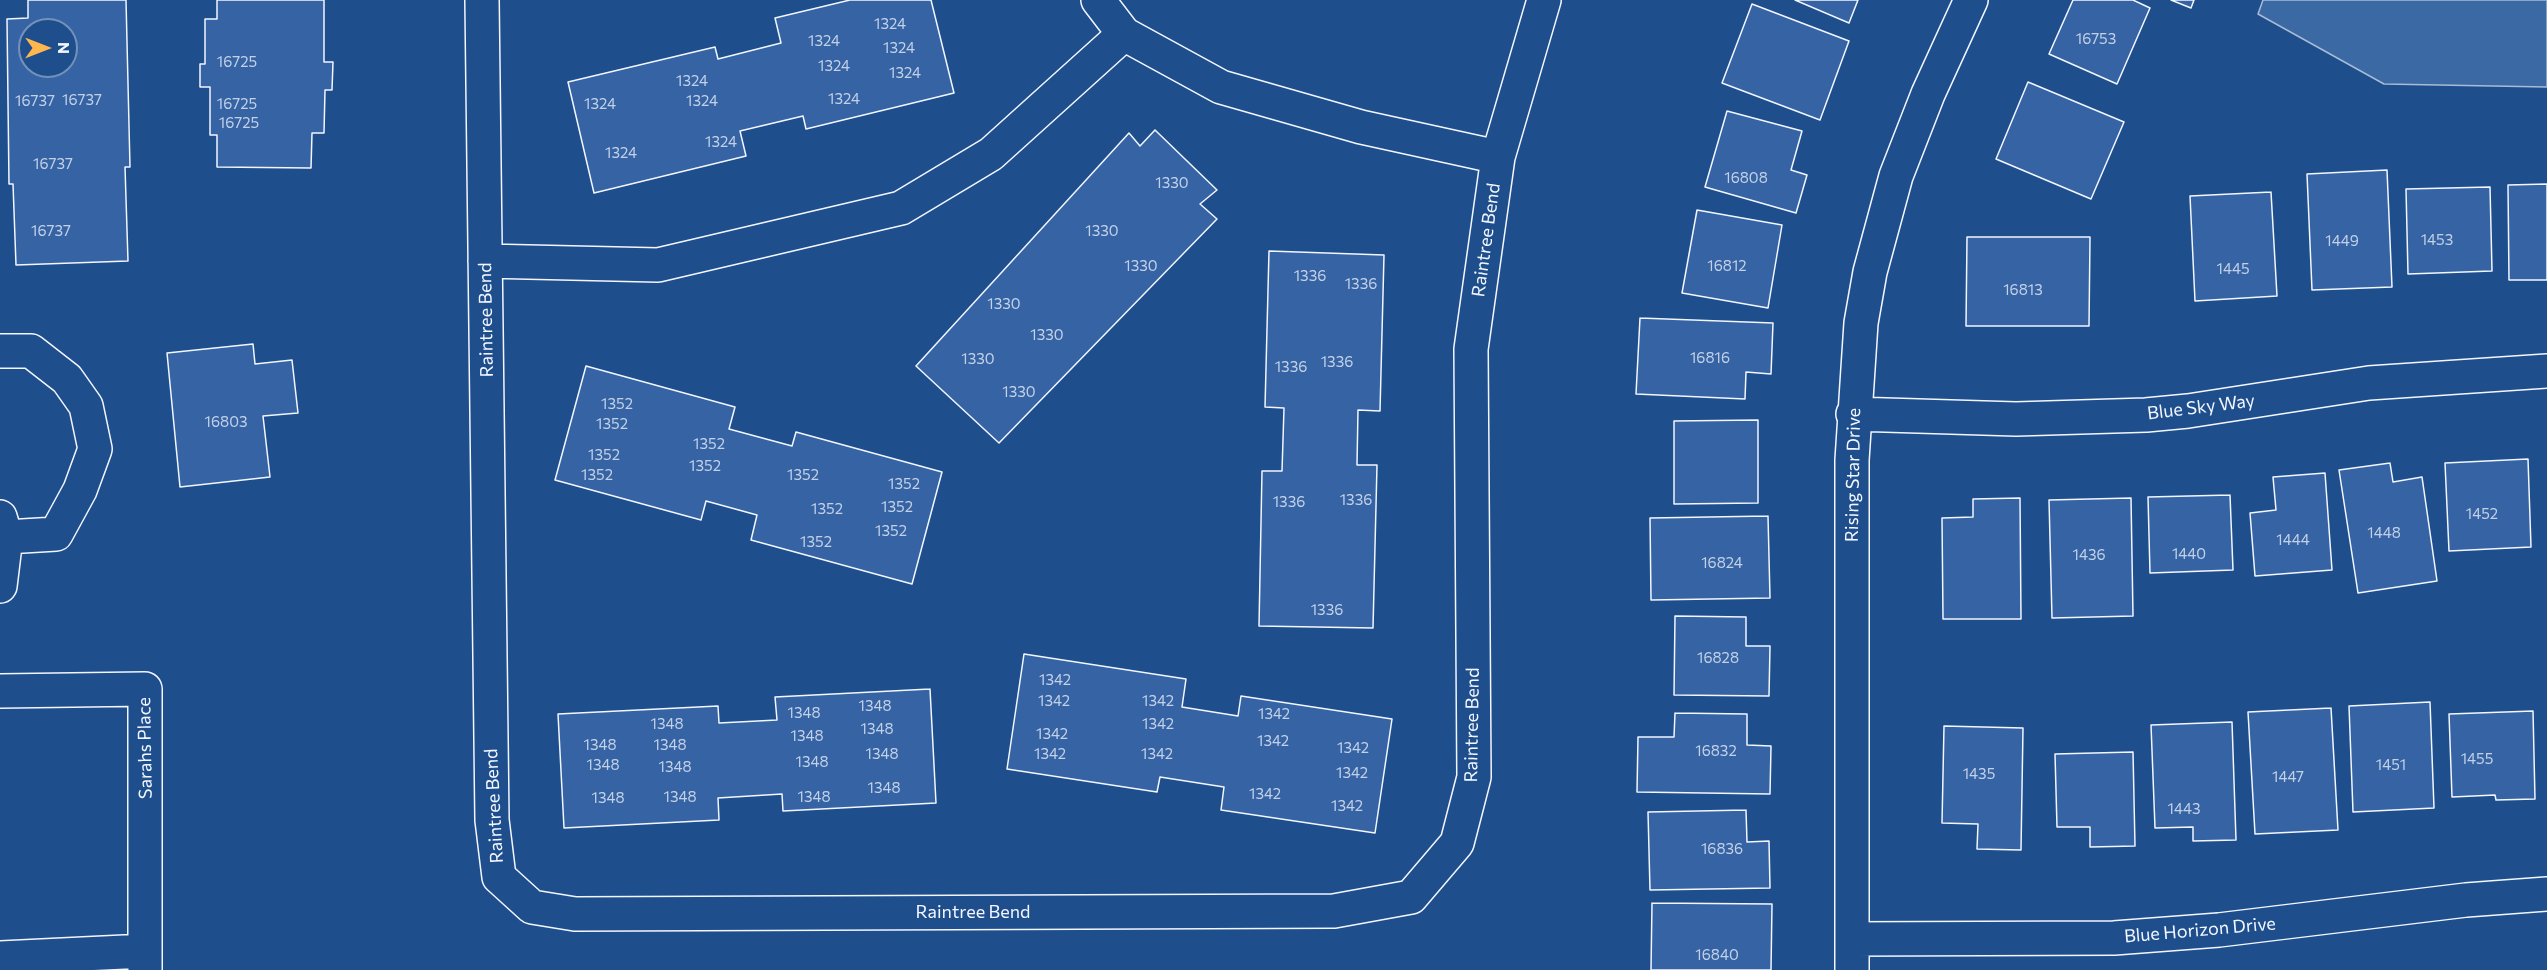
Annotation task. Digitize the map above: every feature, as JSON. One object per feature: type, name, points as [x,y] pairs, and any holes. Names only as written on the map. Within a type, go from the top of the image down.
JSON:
[{"type":"street","name":"Raintree Bend","points":[[482,0],[492,820],[499,877],[532,907],[575,914],[1334,911],[1411,897],[1457,843],[1474,777],[1471,349],[1498,157],[1544,0]]},
{"type":"street","points":[[1098,0],[1124,34],[1221,87],[1360,127],[1498,157]]},
{"type":"street","name":"Rising Star Drive","points":[[1852,955],[1853,414],[1861,323],[1882,223],[1912,133],[1971,0]]},
{"type":"street","points":[[485,261],[658,265],[902,208],[991,154],[1124,34]]},
{"type":"street","points":[[0,351],[30,351],[67,379],[86,406],[95,449],[80,490],[56,534],[3,527],[0,586]]},
{"type":"street","name":"Blue Sky Way","points":[[1853,414],[2016,419],[2146,415],[2392,381],[2547,371]]},
{"type":"street","name":"Sarahs Place","points":[[0,691],[146,689],[146,960],[0,958]]},
{"type":"street","name":"Blue Horizon Drive","points":[[1852,955],[2219,930],[2466,900],[2547,894]]},
{"type":"water","points":[[2263,0],[2547,0],[2547,87],[2384,84],[2258,14]]},
{"type":"building","points":[[28,0],[126,0],[130,167],[125,167],[128,261],[16,265],[13,184],[9,184],[7,19],[18,18],[18,78],[78,78],[78,18],[28,18]]},
{"type":"building","points":[[217,0],[324,0],[324,62],[333,62],[332,90],[325,90],[324,133],[312,133],[311,168],[217,167],[217,135],[210,135],[210,87],[200,87],[200,64],[205,64],[205,19],[217,19]]},
{"type":"building","points":[[850,0],[931,0],[954,93],[806,129],[803,116],[740,131],[746,156],[594,193],[568,82],[715,47],[718,59],[781,43],[775,18]]},
{"type":"building","points":[[1795,0],[1858,0],[1849,23]]},
{"type":"building","points":[[2073,0],[2133,0],[2150,8],[2117,84],[2049,54]]},
{"type":"building","points":[[2171,0],[2194,0],[2191,8]]},
{"type":"building","points":[[1752,4],[1849,41],[1820,120],[1722,83]]},
{"type":"building","points":[[2028,82],[2124,122],[2091,199],[1996,159]]},
{"type":"building","points":[[1727,111],[1802,131],[1791,170],[1807,175],[1796,213],[1705,187]]},
{"type":"building","points":[[1155,130],[1217,190],[1200,204],[1217,219],[999,443],[916,366],[1129,133],[1140,146]]},
{"type":"building","points":[[2387,170],[2392,287],[2312,290],[2307,174]]},
{"type":"building","points":[[2547,184],[2547,280],[2509,280],[2508,185]]},
{"type":"building","points":[[2490,187],[2492,271],[2408,274],[2406,189]]},
{"type":"building","points":[[2271,192],[2277,296],[2195,301],[2190,196]]},
{"type":"building","points":[[1697,210],[1782,225],[1768,308],[1682,293]]},
{"type":"building","points":[[1967,237],[2090,237],[2089,326],[1966,326]]},
{"type":"building","points":[[1269,251],[1384,255],[1380,411],[1358,410],[1357,465],[1377,465],[1373,628],[1259,626],[1262,471],[1282,471],[1284,408],[1265,407]]},
{"type":"building","points":[[1640,318],[1773,323],[1771,374],[1746,372],[1745,399],[1636,394]]},
{"type":"building","points":[[253,344],[255,364],[292,360],[298,413],[263,416],[270,477],[180,487],[167,353]]},
{"type":"building","points":[[586,366],[735,407],[729,429],[792,446],[796,432],[942,472],[912,584],[751,540],[757,515],[706,501],[701,520],[555,480]]},
{"type":"building","points":[[1758,420],[1758,503],[1674,504],[1674,421]]},
{"type":"building","points":[[2528,459],[2531,547],[2449,551],[2445,463]]},
{"type":"building","points":[[2390,463],[2393,482],[2422,477],[2437,581],[2358,593],[2339,470]]},
{"type":"building","points":[[2325,473],[2332,570],[2255,576],[2250,513],[2276,510],[2273,477]]},
{"type":"building","points":[[2230,495],[2233,570],[2150,573],[2148,497]]},
{"type":"building","points":[[2020,498],[2021,619],[1943,619],[1942,518],[1973,517],[1973,499]]},
{"type":"building","points":[[2131,498],[2133,616],[2052,618],[2049,500]]},
{"type":"building","points":[[1768,516],[1770,598],[1651,600],[1650,518]]},
{"type":"building","points":[[1675,616],[1746,617],[1746,646],[1770,646],[1769,696],[1674,695]]},
{"type":"building","points":[[1024,654],[1186,679],[1182,707],[1238,716],[1241,696],[1392,719],[1375,833],[1221,810],[1224,787],[1160,777],[1157,792],[1007,769]]},
{"type":"building","points":[[930,689],[936,803],[783,811],[782,794],[718,798],[719,820],[564,828],[558,714],[718,706],[719,723],[777,720],[775,697]]},
{"type":"building","points":[[2430,702],[2434,808],[2353,812],[2349,706]]},
{"type":"building","points":[[2331,708],[2338,830],[2255,834],[2248,712]]},
{"type":"building","points":[[2533,711],[2535,799],[2496,800],[2495,795],[2452,797],[2449,714]]},
{"type":"building","points":[[1675,713],[1747,714],[1747,745],[1771,746],[1770,794],[1637,792],[1638,737],[1674,737]]},
{"type":"building","points":[[2232,722],[2236,840],[2193,841],[2193,827],[2155,828],[2151,725]]},
{"type":"building","points":[[1944,726],[2023,728],[2021,850],[1977,849],[1978,824],[1942,823]]},
{"type":"building","points":[[2133,752],[2135,846],[2090,847],[2090,827],[2057,827],[2055,754]]},
{"type":"building","points":[[1746,810],[1747,842],[1769,841],[1770,888],[1650,890],[1648,812]]},
{"type":"building","points":[[1652,903],[1772,904],[1771,970],[1651,970]]}]
